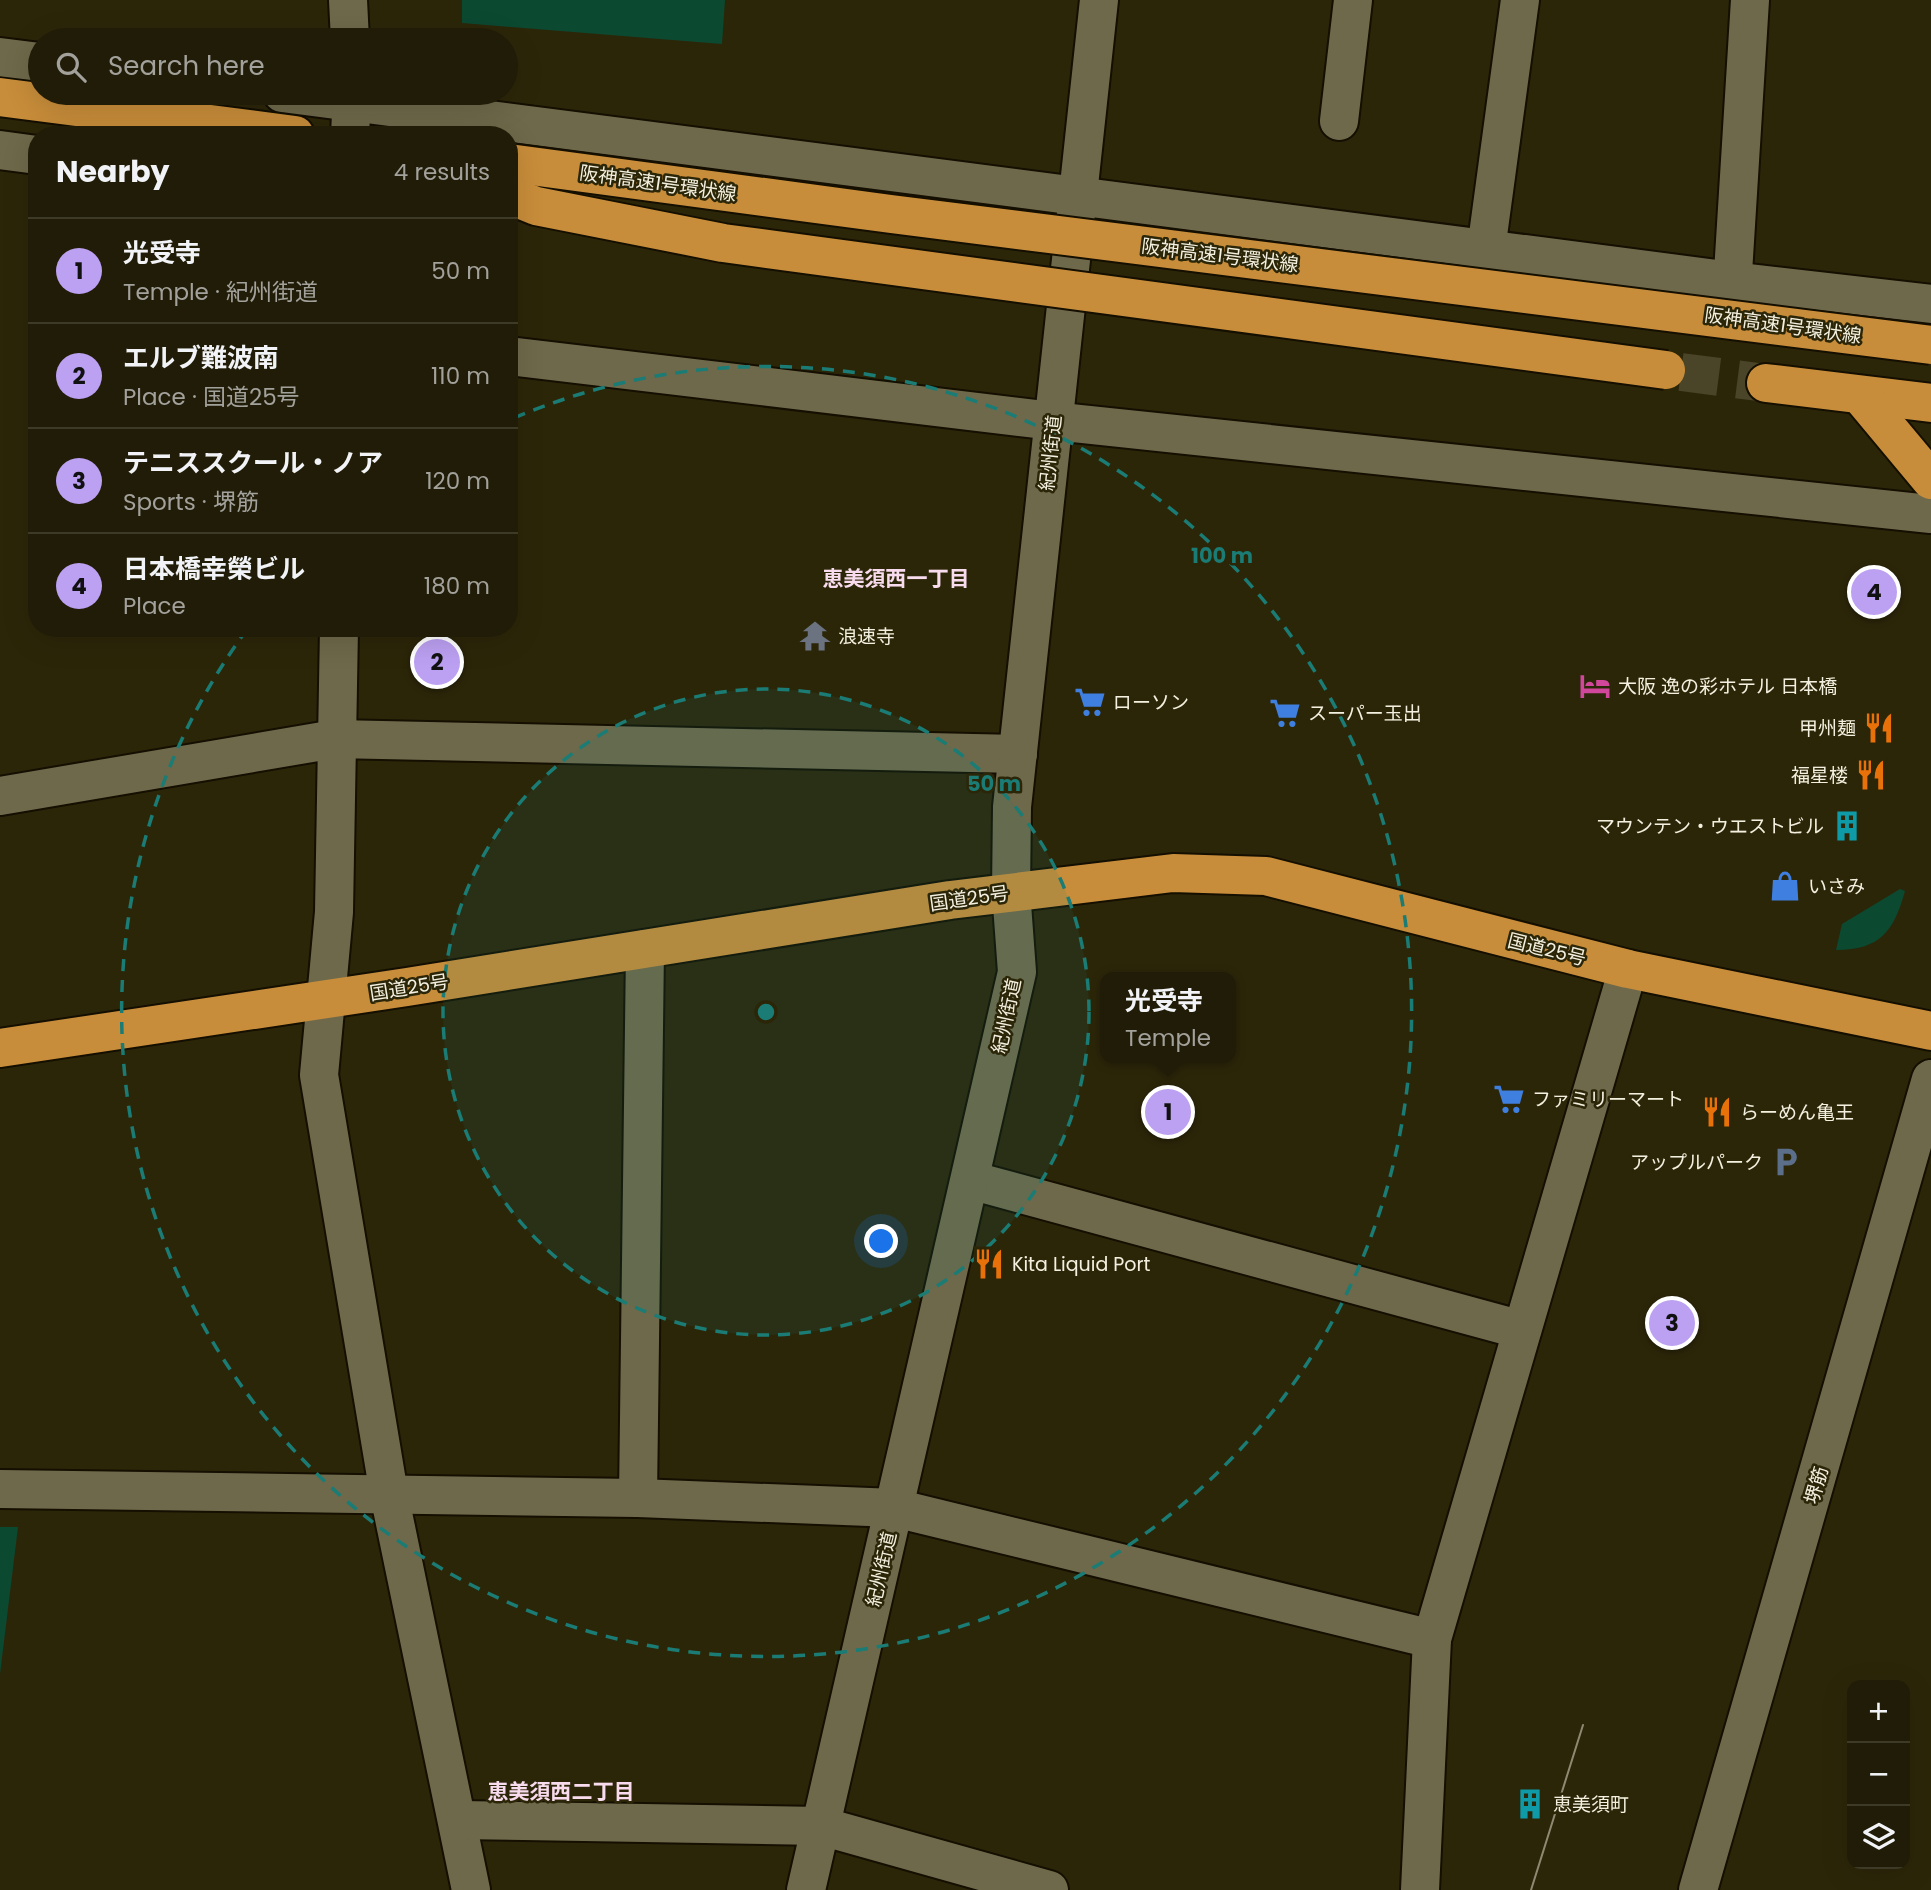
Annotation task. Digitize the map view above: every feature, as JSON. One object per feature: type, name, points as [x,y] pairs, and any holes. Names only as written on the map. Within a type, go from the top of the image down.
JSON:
[{"type":"highway","points":[[0,97],[28,101]]},
{"type":"highway","points":[[62,105],[225,126]]},
{"type":"highway","name":"阪神高速1号環状線","points":[[518,164],[1931,345]]},
{"type":"highway","points":[[518,199],[536,206],[723,243],[1674,371]]},
{"type":"highway","points":[[1766,383],[1861,396],[1925,397]]},
{"type":"highway","points":[[1861,396],[1931,480]]},
{"type":"highway","name":"国道25号","points":[[0,1048],[1011,891],[1173,873],[1266,876],[1628,970],[1931,1031]]},
{"type":"street","points":[[348,0],[349,28]]},
{"type":"street","name":"紀州街道","points":[[806,1890],[1017,972],[1011,891],[1013,807],[1099,0]]},
{"type":"street","points":[[1339,121],[1353,0]]},
{"type":"street","points":[[1484,261],[1520,0]]},
{"type":"street","points":[[1732,295],[1750,0]]},
{"type":"street","points":[[0,57],[28,60]]},
{"type":"street","points":[[331,105],[467,126]]},
{"type":"street","points":[[518,133],[1077,211],[1484,261],[1732,295],[1928,307]]},
{"type":"street","points":[[0,150],[28,154]]},
{"type":"street","points":[[518,169],[582,164],[1077,211]]},
{"type":"street","points":[[1732,295],[1931,362]]},
{"type":"street","points":[[518,357],[1053,421],[1931,514]]},
{"type":"street","points":[[339,637],[334,912],[319,1075],[388,1494],[471,1890]]},
{"type":"street","points":[[0,796],[335,739],[1018,754]]},
{"type":"street","points":[[638,1498],[645,949]]},
{"type":"street","points":[[1420,1890],[1432,1639],[1628,970]]},
{"type":"street","name":"堺筋","points":[[1698,1890],[1931,1079]]},
{"type":"street","points":[[971,1180],[1522,1330]]},
{"type":"street","points":[[0,1489],[638,1498],[895,1508],[1432,1639]]},
{"type":"street","points":[[458,1820],[821,1826],[1049,1890]]},
{"type":"green space","points":[[462,0],[725,0],[722,44],[462,23]]},
{"type":"green space","points":[[1900,889],[1905,891],[1901,905],[1883,936],[1864,946],[1836,950],[1842,924]]},
{"type":"green space","points":[[0,1527],[18,1527],[0,1674]]},
{"type":"tunnel","points":[[1681,372],[1766,383]]},
{"type":"tram line","points":[[1531,1890],[1583,1725]]},
{"type":"place","name":"日本橋幸榮ビル","points":[[1874,592]]},
{"type":"place","name":"浪速寺","points":[[815,636]]},
{"type":"place","name":"エルブ難波南","points":[[437,662]]},
{"type":"place","name":"大阪 逸の彩ホテル 日本橋","points":[[1595,686]]},
{"type":"place","name":"ローソン","points":[[1090,702]]},
{"type":"place","name":"スーパー玉出","points":[[1285,713]]},
{"type":"place","name":"甲州麺","points":[[1879,728]]},
{"type":"place","name":"福星楼","points":[[1871,775]]},
{"type":"place","name":"マウンテン・ウエストビル","points":[[1847,826]]},
{"type":"place","name":"いさみ","points":[[1785,886]]},
{"type":"place","name":"ファミリーマート","points":[[1509,1099]]},
{"type":"place","name":"光受寺","points":[[1168,1112]]},
{"type":"place","name":"らーめん亀王","points":[[1717,1112]]},
{"type":"place","name":"アップルパーク","points":[[1786,1162]]},
{"type":"place","name":"Kita Liquid Port","points":[[989,1264]]},
{"type":"place","name":"テニススクール・ノア","points":[[1672,1323]]},
{"type":"place","name":"恵美須町","points":[[1530,1804]]},
{"type":"district","name":"恵美須西一丁目","points":[[896,579]]},
{"type":"district","name":"恵美須西二丁目","points":[[561,1792]]}]
